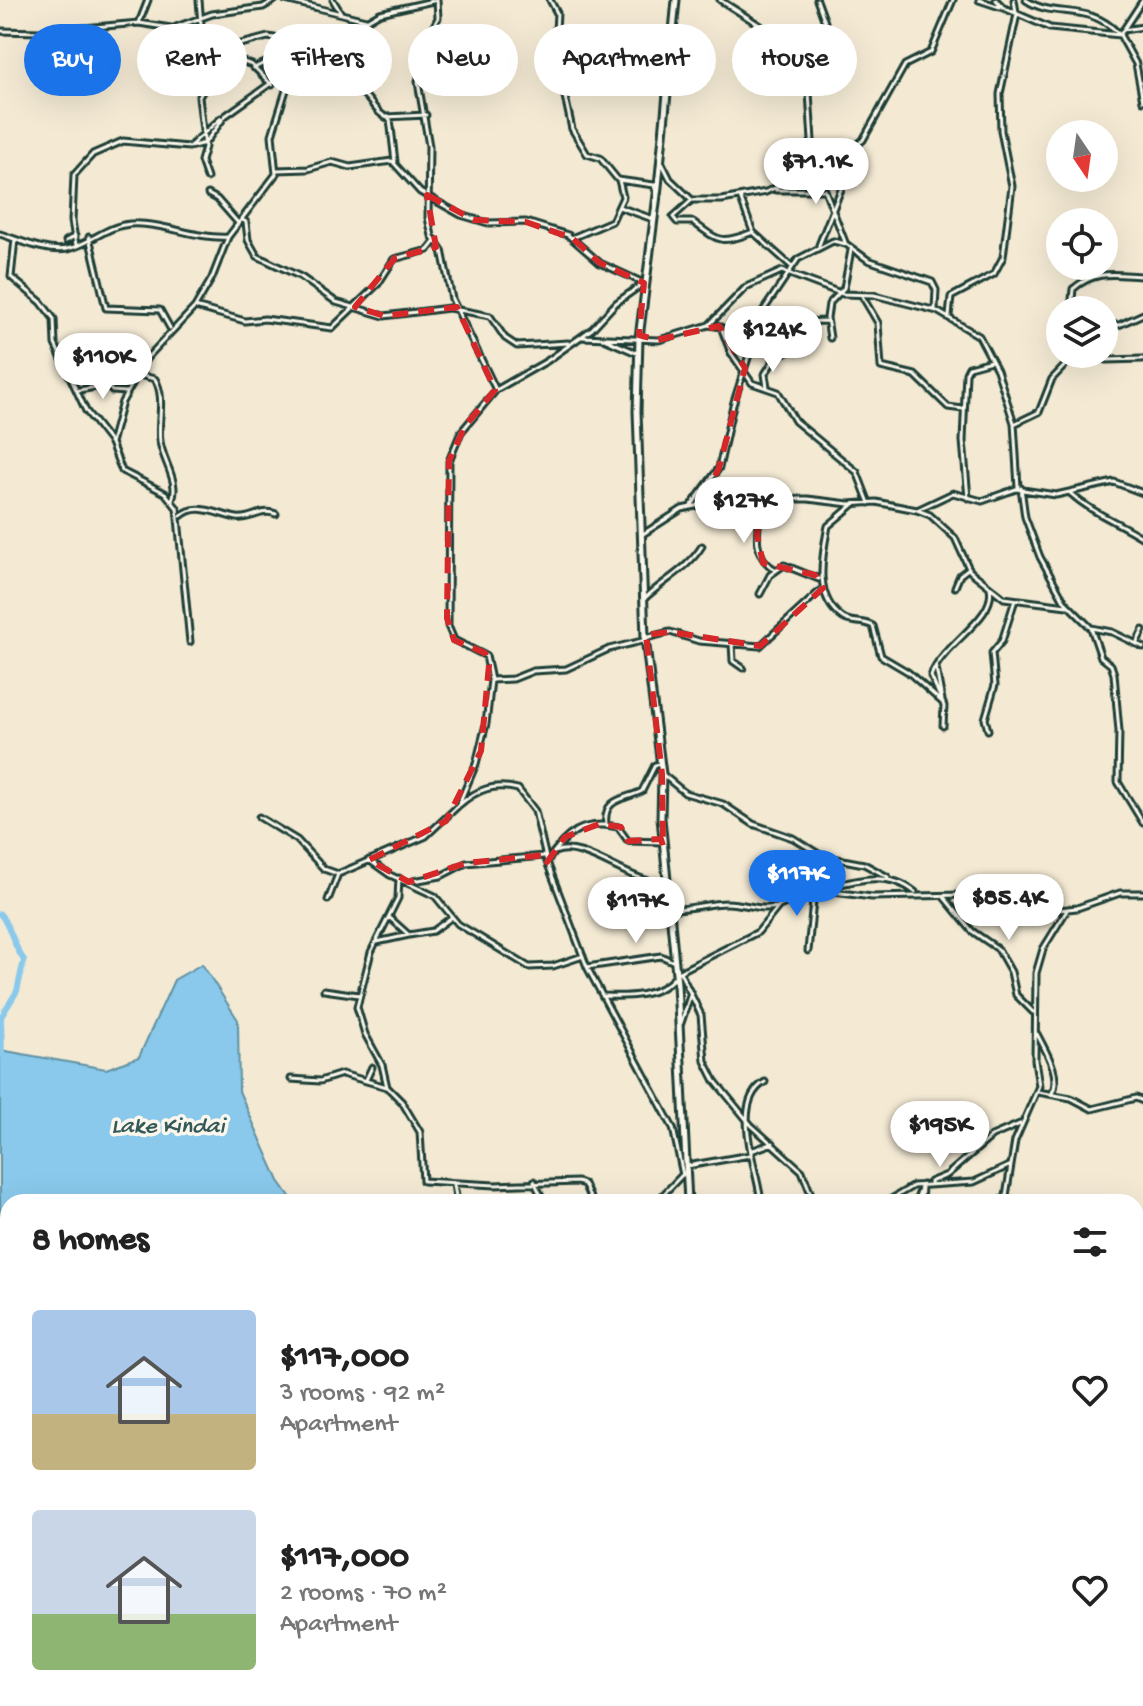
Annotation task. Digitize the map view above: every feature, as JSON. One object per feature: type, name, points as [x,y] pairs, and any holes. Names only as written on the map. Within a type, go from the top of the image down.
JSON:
[{"type":"street","points":[[139,23],[148,0]]},
{"type":"street","points":[[199,0],[201,24]]},
{"type":"street","points":[[183,24],[263,7],[275,0]]},
{"type":"street","points":[[285,0],[366,20]]},
{"type":"street","points":[[333,0],[341,13]]},
{"type":"street","points":[[360,24],[388,11],[421,7],[437,0],[438,18],[427,39],[418,82],[426,115],[428,222],[459,310],[496,390]]},
{"type":"street","points":[[550,0],[557,11],[555,50],[572,129],[587,154],[601,159],[619,180],[623,197],[609,224],[572,238]]},
{"type":"street","points":[[673,24],[676,0]]},
{"type":"street","points":[[720,0],[758,24]]},
{"type":"street","points":[[817,0],[824,24]]},
{"type":"street","points":[[819,245],[858,146],[883,110],[905,65],[931,52],[953,0]]},
{"type":"street","points":[[979,0],[1050,28],[1119,35]]},
{"type":"street","points":[[996,0],[1004,8]]},
{"type":"street","points":[[949,316],[951,297],[994,274],[1003,257],[1012,186],[1001,131],[1000,94],[1016,14],[1014,0]]},
{"type":"street","points":[[1026,0],[1040,7],[1089,15],[1119,35],[1136,64],[1143,101]]},
{"type":"street","points":[[1119,35],[1143,0]]},
{"type":"street","points":[[0,31],[39,32],[146,24]]},
{"type":"street","points":[[1122,29],[1143,27]]},
{"type":"street","points":[[254,68],[263,64]]},
{"type":"street","points":[[247,65],[263,76]]},
{"type":"street","points":[[189,147],[225,116],[263,91]]},
{"type":"street","points":[[200,96],[205,143],[201,161],[207,178]]},
{"type":"street","points":[[111,443],[120,407],[146,359],[195,307],[212,278],[228,237],[277,170],[272,135],[284,96]]},
{"type":"street","points":[[364,96],[390,120],[390,144],[396,165]]},
{"type":"street","points":[[666,96],[639,338],[640,536],[646,639],[662,774],[663,846],[677,974],[687,1194]]},
{"type":"street","points":[[782,185],[812,141],[811,96]]},
{"type":"street","points":[[384,117],[426,115]]},
{"type":"street","points":[[76,245],[74,175],[93,154],[123,141],[189,147],[205,143],[225,116]]},
{"type":"street","points":[[772,190],[838,159],[858,146]]},
{"type":"street","points":[[277,170],[308,169],[332,162],[354,166],[384,160],[396,165],[427,195],[474,220],[526,222],[572,238],[600,263],[645,284]]},
{"type":"street","points":[[660,160],[680,192],[692,200]]},
{"type":"street","points":[[619,180],[651,184],[655,189]]},
{"type":"street","points":[[753,232],[721,241],[710,238],[692,222],[674,221],[679,208],[692,200],[740,197],[772,190],[824,190],[851,250],[868,260],[932,282],[936,290],[935,311]]},
{"type":"street","points":[[208,194],[239,221],[247,224],[248,240],[257,256],[301,277],[330,299],[385,316],[422,309],[459,310],[490,316],[505,338],[517,346],[568,343]]},
{"type":"street","points":[[740,197],[753,232],[791,266]]},
{"type":"street","points":[[618,206],[653,219]]},
{"type":"street","points":[[0,234],[52,249],[76,245],[107,229],[133,224],[176,229],[197,237],[228,237]]},
{"type":"street","points":[[66,241],[75,236]]},
{"type":"street","points":[[89,237],[106,308],[160,310],[171,329]]},
{"type":"street","points":[[15,239],[11,277],[54,319],[55,344],[79,390],[86,411],[111,443],[126,475],[165,493],[172,500],[179,519],[180,563],[190,642]]},
{"type":"street","points":[[195,307],[245,321],[265,319],[331,329],[378,284],[394,259],[428,250],[436,240]]},
{"type":"street","points":[[691,506],[718,472],[763,311],[791,266],[819,245],[831,241],[846,244]]},
{"type":"street","points":[[830,338],[827,321],[829,304],[840,293],[851,265],[851,250]]},
{"type":"street","points":[[579,337],[659,340],[709,325],[748,286],[787,271],[840,293],[935,311],[949,316],[979,336],[1014,423],[1025,517],[1040,557],[1070,606],[1091,628],[1100,656],[1111,665],[1119,731],[1118,782],[1143,823]]},
{"type":"street","points":[[1072,296],[1073,289],[1088,279],[1114,272],[1143,276]]},
{"type":"street","points":[[458,806],[481,751],[491,680],[486,656],[454,640],[448,626],[449,461],[461,432],[496,390],[547,361],[645,284]]},
{"type":"street","points":[[857,294],[878,324],[881,367],[915,375],[948,407],[963,409]]},
{"type":"street","points":[[1118,323],[1143,314]]},
{"type":"street","points":[[767,387],[765,374],[777,355],[789,351],[797,322],[827,321]]},
{"type":"street","points":[[709,325],[724,329],[731,353],[745,368],[753,384],[767,387],[780,395],[795,421],[857,472],[869,503]]},
{"type":"street","points":[[600,337],[639,354]]},
{"type":"street","points":[[66,364],[146,359]]},
{"type":"street","points":[[1118,360],[1143,359]]},
{"type":"street","points":[[968,498],[963,409],[967,370],[991,361]]},
{"type":"street","points":[[1014,423],[1039,412],[1052,379],[1063,368]]},
{"type":"street","points":[[139,375],[155,379],[158,385],[163,417],[160,444],[174,483],[172,500]]},
{"type":"street","points":[[79,390],[107,385],[112,391],[129,393]]},
{"type":"street","points":[[917,510],[950,494],[975,501],[991,499],[1020,488],[1049,494],[1070,493],[1114,482],[1143,493]]},
{"type":"street","points":[[1070,493],[1084,506],[1143,538]]},
{"type":"street","points":[[640,536],[664,517],[691,506],[727,499],[869,503],[917,510],[930,515],[955,538],[969,568],[1004,598],[1070,606]]},
{"type":"street","points":[[762,499],[757,530],[759,552],[764,563],[776,570]]},
{"type":"street","points":[[820,582],[828,526],[854,504]]},
{"type":"street","points":[[179,519],[185,512],[198,508],[241,518],[267,511],[276,514]]},
{"type":"street","points":[[644,599],[668,577],[684,569],[702,546]]},
{"type":"street","points":[[760,594],[776,570],[785,565],[815,575],[823,588],[824,597],[841,616],[873,626],[881,656],[908,672],[942,702]]},
{"type":"street","points":[[955,587],[960,575],[969,568]]},
{"type":"street","points":[[491,680],[566,669],[609,649],[670,632],[699,641],[762,646],[823,588]]},
{"type":"street","points":[[943,726],[935,665],[959,636],[985,614],[992,600],[990,588]]},
{"type":"street","points":[[988,730],[985,719],[995,680],[992,653],[1002,641],[1015,600]]},
{"type":"street","points":[[1091,628],[1112,632],[1143,647]]},
{"type":"street","points":[[1136,644],[1143,630]]},
{"type":"street","points":[[732,644],[733,661],[743,668]]},
{"type":"street","points":[[606,824],[605,813],[609,804],[642,791],[655,765],[661,764]]},
{"type":"street","points":[[662,774],[685,793],[730,808],[753,824],[793,838],[822,856],[864,864],[903,882],[918,894]]},
{"type":"street","points":[[259,817],[297,840],[324,869],[338,874],[426,836],[458,806],[483,789],[518,789],[535,811],[547,862],[587,967],[673,1128],[685,1171]]},
{"type":"street","points":[[547,862],[573,832],[606,824],[620,828],[628,841],[657,839],[663,846]]},
{"type":"street","points":[[553,853],[573,850],[624,874],[635,874],[651,885],[669,883]]},
{"type":"street","points":[[409,882],[441,876],[466,863],[546,857]]},
{"type":"street","points":[[369,860],[435,896],[462,927],[529,967],[553,966],[583,956]]},
{"type":"street","points":[[328,900],[338,874]]},
{"type":"street","points":[[387,1087],[382,1065],[358,1015],[359,995],[377,942],[398,898],[399,878]]},
{"type":"street","points":[[670,909],[694,910],[722,903],[762,909],[779,906],[816,890],[860,880],[893,879]]},
{"type":"street","points":[[816,890],[872,897],[962,895],[991,907],[1029,905],[1067,910],[1120,893],[1143,893]]},
{"type":"street","points":[[808,951],[816,890]]},
{"type":"street","points":[[943,896],[972,931],[998,949],[1011,972],[1016,994],[1035,1015]]},
{"type":"street","points":[[604,996],[659,990],[677,974],[758,932],[779,906]]},
{"type":"street","points":[[1005,1194],[1005,1183],[1021,1123],[1038,1092],[1035,982],[1041,955],[1067,910]]},
{"type":"street","points":[[389,917],[409,935]]},
{"type":"street","points":[[377,942],[433,931],[452,917]]},
{"type":"street","points":[[587,967],[661,956],[674,962]]},
{"type":"street","points":[[677,974],[691,993],[704,1025],[706,1065],[723,1093],[802,1171],[811,1194]]},
{"type":"street","points":[[324,990],[359,995]]},
{"type":"street","points":[[678,1030],[691,993]]},
{"type":"street","points":[[1036,1031],[1054,1074],[1056,1087],[1052,1093]]},
{"type":"street","points":[[366,1080],[372,1067]]},
{"type":"street","points":[[291,1079],[320,1081],[342,1074],[387,1087],[402,1102],[420,1132],[423,1181],[454,1185],[581,1182],[588,1194]]},
{"type":"street","points":[[759,1194],[750,1154],[749,1100],[765,1082]]},
{"type":"street","points":[[1038,1092],[1080,1101],[1092,1109],[1136,1098],[1143,1101]]},
{"type":"street","points":[[902,1194],[947,1175],[992,1136],[1021,1123]]},
{"type":"street","points":[[663,1194],[685,1171],[750,1154],[773,1143]]},
{"type":"street","points":[[923,1184],[984,1180],[1013,1162]]},
{"type":"street","points":[[534,1181],[540,1194]]},
{"type":"street","points":[[920,1194],[923,1184]]},
{"type":"street","points":[[454,1185],[456,1194]]},
{"type":"highlighted area","points":[[427,195],[474,220],[526,222],[572,238],[600,263],[644,283],[639,335],[657,340],[719,326],[745,368],[719,468],[703,501],[762,499],[757,535],[763,563],[815,575],[823,588],[760,646],[670,632],[646,635],[662,774],[663,846],[661,839],[628,841],[621,827],[599,824],[565,837],[547,862],[545,855],[466,863],[409,882],[369,860],[446,821],[481,751],[489,665],[485,653],[454,640],[447,618],[449,461],[465,426],[495,390],[457,307],[385,316],[355,307],[395,258],[436,247]]},
{"type":"water","name":"Lake Kindai","points":[[202,964],[238,1020],[239,1091],[279,1181],[288,1194],[0,1194],[0,1050],[106,1069],[139,1057],[174,980]]},
{"type":"waterway","points":[[0,914],[24,960],[17,991],[1,1017],[2,1055]]}]
